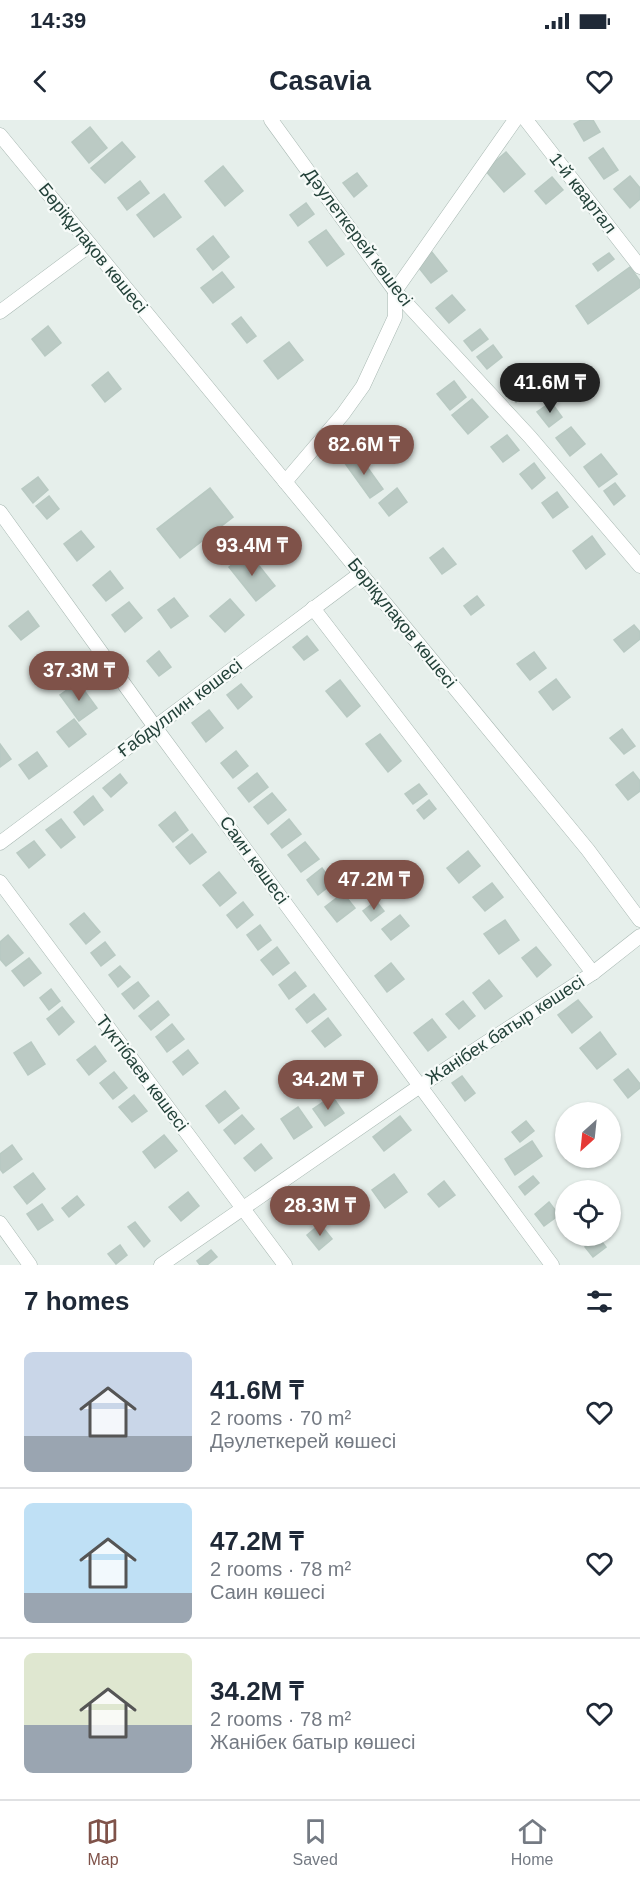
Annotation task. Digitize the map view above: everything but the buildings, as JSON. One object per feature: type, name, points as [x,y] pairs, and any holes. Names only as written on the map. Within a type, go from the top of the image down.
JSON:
[{"type":"street","name":"Дәулеткерей көшесі","points":[[271,120],[395,291],[530,436],[640,567]]},
{"type":"street","points":[[285,482],[343,414],[363,386],[395,317],[395,291],[515,120]]},
{"type":"street","name":"1-й квартал","points":[[526,120],[640,267]]},
{"type":"street","name":"Бөріқұлақов көшесі","points":[[0,135],[588,850],[640,920]]},
{"type":"street","points":[[0,312],[90,245]]},
{"type":"street","name":"Саин көшесі","points":[[0,512],[155,727],[552,1265]]},
{"type":"street","name":"Ғабдуллин көшесі","points":[[0,843],[360,573]]},
{"type":"street","points":[[314,608],[593,973]]},
{"type":"street","name":"Түктібаев көшесі","points":[[0,882],[285,1265]]},
{"type":"street","name":"Жанібек батыр көшесі","points":[[161,1265],[420,1086],[593,973],[640,936]]},
{"type":"street","points":[[0,1223],[30,1265]]}]
